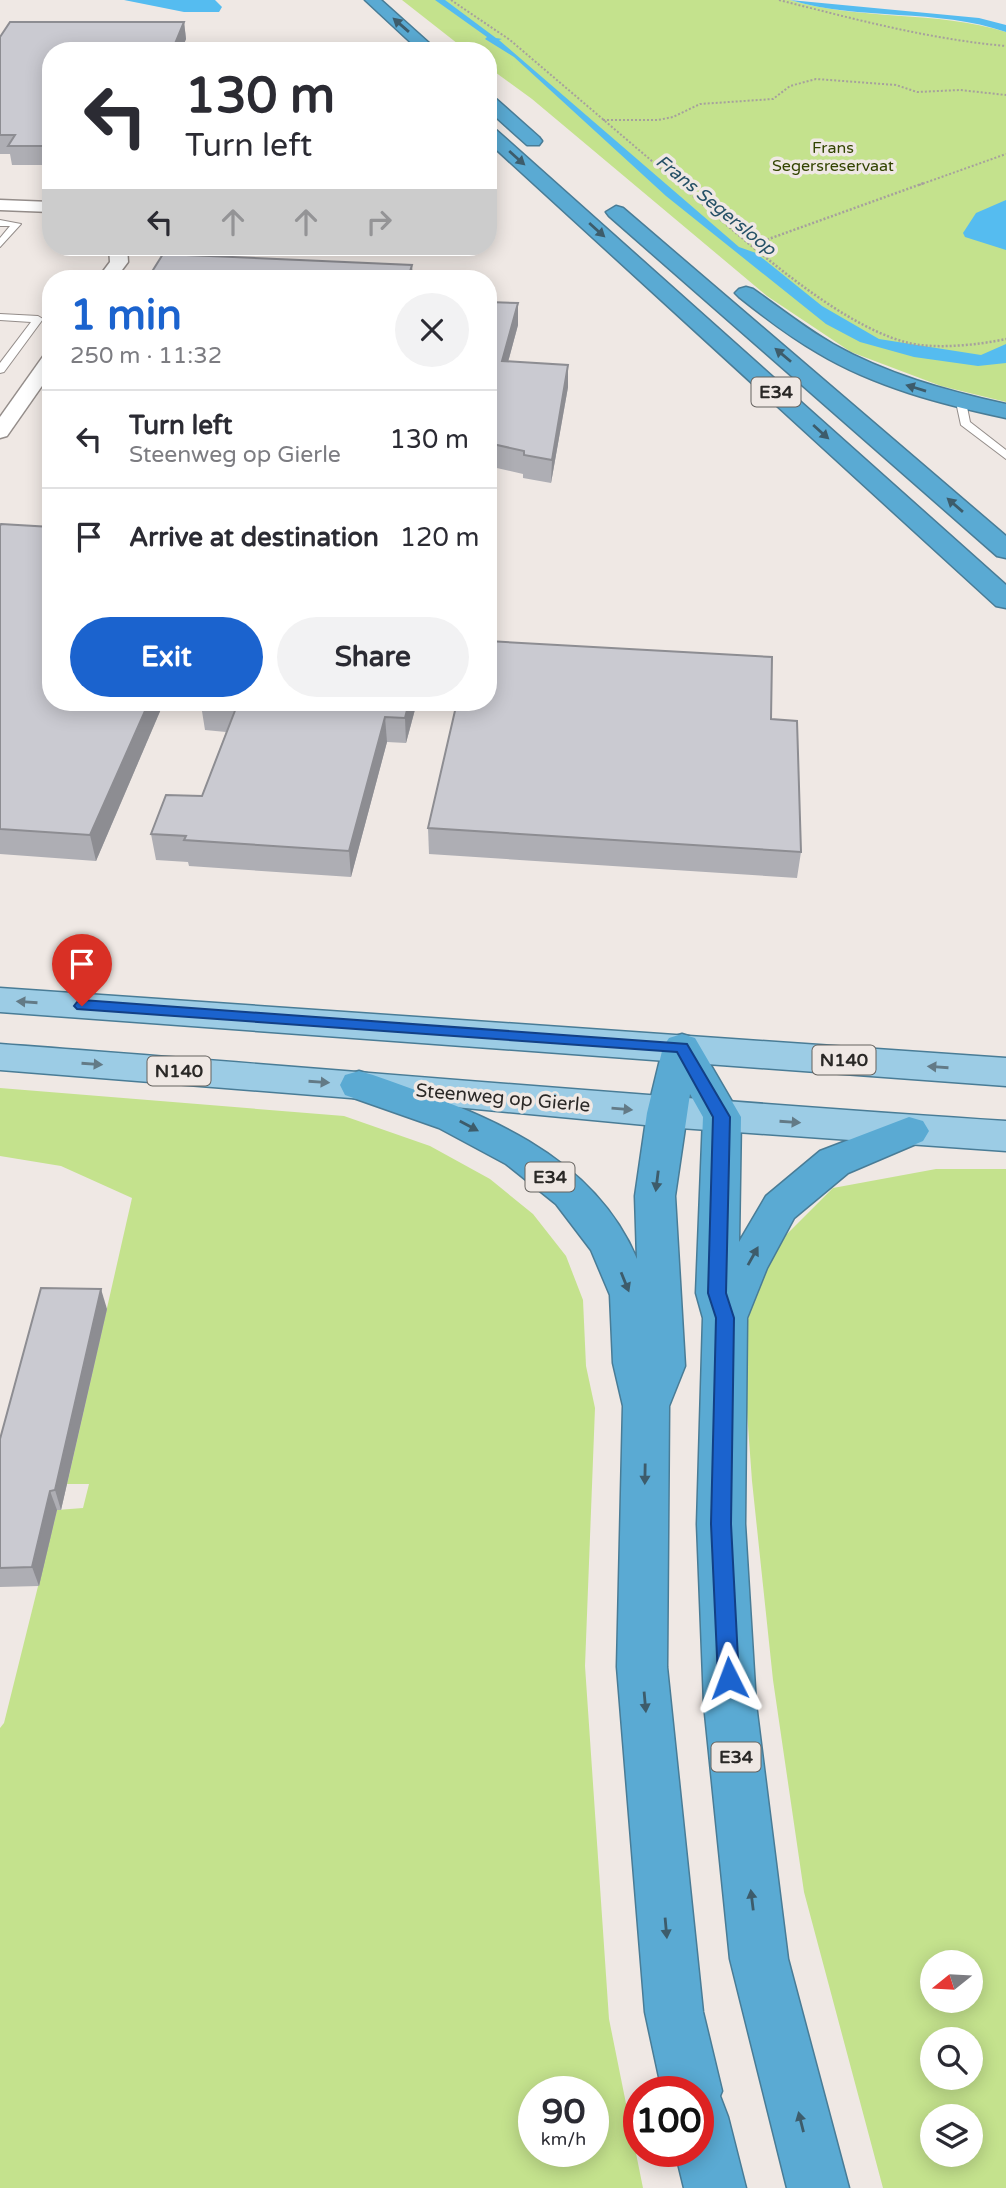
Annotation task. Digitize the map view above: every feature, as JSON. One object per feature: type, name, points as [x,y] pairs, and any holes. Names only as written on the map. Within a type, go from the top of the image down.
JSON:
[{"type":"highway","points":[[372,0],[420,42]]},
{"type":"highway","points":[[497,109],[551,156]]},
{"type":"highway","name":"E34","points":[[497,140],[1006,600]]},
{"type":"highway","name":"E34","points":[[1006,411],[961,402],[890,380],[838,356],[804,335],[648,218],[605,203],[798,367],[1006,550]]},
{"type":"highway","points":[[682,1047],[722,1117]]},
{"type":"highway","name":"E34","points":[[646,1406],[663,1366],[655,1196],[666,1113],[682,1047]]},
{"type":"highway","name":"E34","points":[[359,1085],[453,1118],[520,1154],[570,1193],[609,1242],[631,1294],[635,1363],[646,1406],[642,1667],[674,2012],[689,2076]]},
{"type":"highway","name":"E34","points":[[722,1117],[717,1293],[725,1318],[721,1524],[730,1704],[759,1959],[818,2188]]},
{"type":"highway","name":"E34","points":[[725,1318],[747,1266],[780,1207],[834,1162],[909,1130]]},
{"type":"highway","points":[[710,2167],[715,2188]]},
{"type":"main road","name":"N140","points":[[0,1000],[1006,1072]]},
{"type":"main road","name":"Steenweg op Gierle","points":[[0,1057],[359,1085],[666,1113],[1006,1136]]},
{"type":"street","points":[[0,205],[42,207]]},
{"type":"street","points":[[3,424],[42,371]]},
{"type":"lane","points":[[0,223],[17,224],[0,244]]},
{"type":"lane","points":[[0,317],[42,319]]},
{"type":"lane","points":[[0,370],[38,319]]},
{"type":"lane","points":[[961,402],[965,422],[1006,456]]},
{"type":"path","points":[[451,0],[510,40],[752,245],[829,304],[894,338],[924,345],[989,345],[1006,339]]},
{"type":"path","points":[[779,0],[911,33],[959,42],[1006,46]]},
{"type":"path","points":[[603,120],[659,120],[700,104],[773,99],[790,86],[816,79],[896,85],[917,92],[960,89],[1006,95]]},
{"type":"path","points":[[752,245],[1006,154]]},
{"type":"green space","name":"Frans Segersreservaat","points":[[402,0],[790,0],[843,11],[953,21],[1006,32],[1006,402],[941,386],[851,352],[767,296],[532,99],[497,74],[497,42],[456,42]]},
{"type":"green space","points":[[0,1088],[344,1116],[430,1146],[490,1179],[533,1214],[566,1256],[583,1300],[586,1366],[595,1408],[585,1666],[609,2019],[623,2089],[623,2167],[639,2167],[643,2188],[0,2188],[0,1728],[4,1723],[57,1510],[83,1508],[89,1484],[67,1484],[132,1198],[61,1166],[0,1156]]},
{"type":"green space","points":[[936,1169],[1006,1169],[1006,2188],[883,2188],[804,1892],[773,1680],[752,1481],[742,1343],[764,1257],[833,1188]]},
{"type":"water","points":[[124,0],[215,0],[222,7],[219,12],[184,12]]},
{"type":"water","points":[[435,0],[445,0],[496,38],[502,39],[499,40],[739,247],[756,253],[822,306],[879,339],[981,355],[1006,344],[1006,363],[978,366],[914,357],[860,342],[826,324],[666,196],[514,57],[497,46],[497,42],[485,39],[487,37]]},
{"type":"water","points":[[790,0],[979,18],[1006,25],[1006,32],[953,20],[844,10]]},
{"type":"water","points":[[1006,200],[1006,250],[965,237],[963,233],[976,213]]},
{"type":"building","points":[[10,22],[184,22],[176,42],[42,42],[42,146],[8,146],[15,135],[0,135],[0,37]]},
{"type":"building","points":[[162,256],[412,265],[410,270],[153,270]]},
{"type":"building","points":[[497,302],[518,303],[502,361],[568,365],[552,460],[524,455],[524,451],[497,445]]},
{"type":"building","points":[[0,526],[42,526],[42,711],[145,711],[90,835],[0,829]]},
{"type":"building","points":[[497,642],[772,657],[771,719],[797,721],[801,852],[428,828],[455,711],[497,711]]},
{"type":"building","points":[[235,711],[407,711],[405,718],[385,717],[349,851],[184,840],[186,836],[151,834],[166,795],[202,796]]},
{"type":"building","points":[[41,1288],[101,1289],[55,1490],[50,1491],[32,1567],[0,1568],[0,1439]]},
{"type":"route","points":[[82,1006],[682,1047],[722,1117],[717,1293],[725,1318],[721,1524],[729,1678]]},
{"type":"water label","name":"Frans Segersloop","points":[[716,205]]}]
